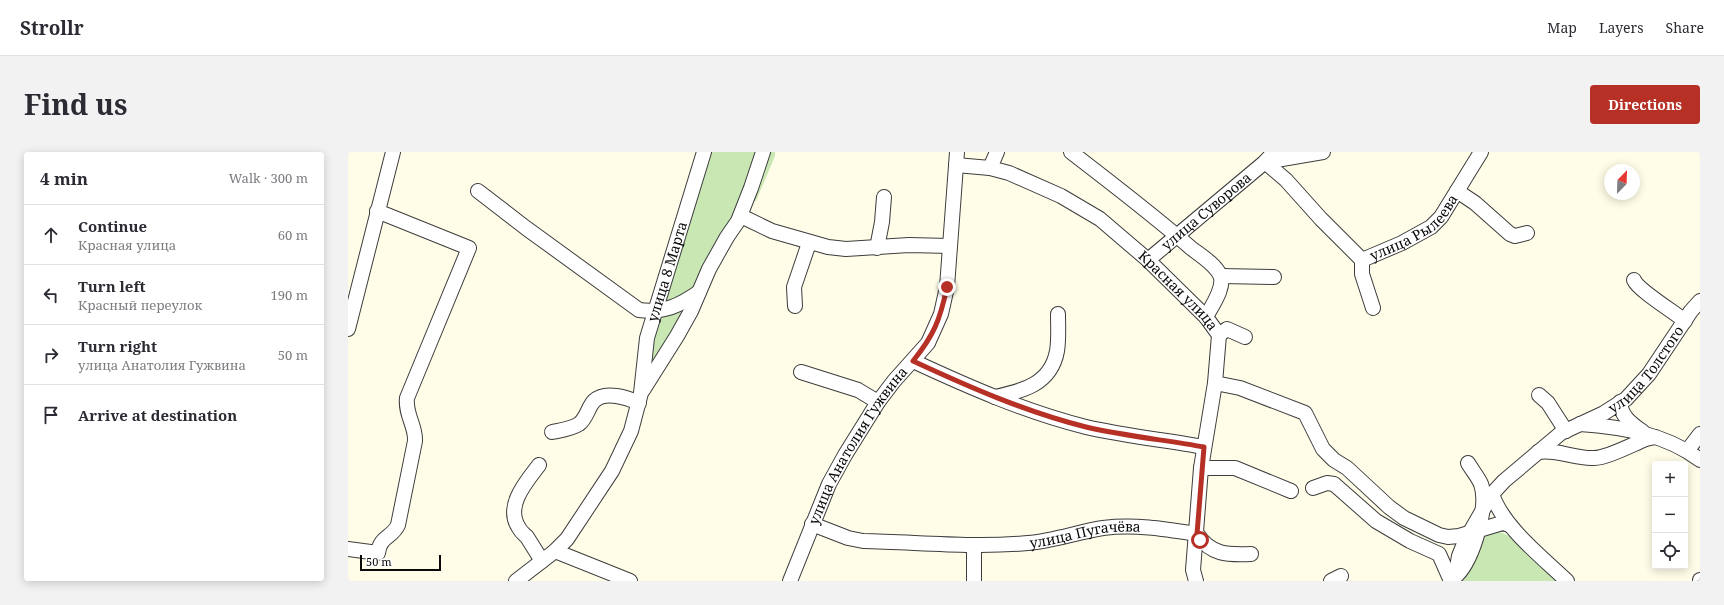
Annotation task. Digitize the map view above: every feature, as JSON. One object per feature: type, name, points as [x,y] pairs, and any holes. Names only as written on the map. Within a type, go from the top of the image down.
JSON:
[{"type":"street","points":[[348,329],[393,152]]},
{"type":"street","name":"улица 8 Марта","points":[[516,581],[555,551],[567,539],[612,471],[631,431],[640,398],[649,330],[704,152]]},
{"type":"street","name":"улица 8 Марта","points":[[640,398],[677,336],[723,243],[740,216],[763,152]]},
{"type":"street","points":[[990,168],[996,152]]},
{"type":"street","points":[[1071,152],[1213,266],[1220,276],[1221,282],[1218,295],[1206,317]]},
{"type":"street","name":"улица Суворова","points":[[1148,260],[1269,157],[1323,152]]},
{"type":"street","name":"улица Рылеева","points":[[1269,157],[1286,180],[1321,219],[1362,260],[1402,243],[1431,227],[1441,217],[1481,152]]},
{"type":"street","name":"Красная улица","points":[[957,158],[1009,173],[1061,196],[1100,219],[1148,260],[1206,317],[1226,328],[1201,468],[1193,570],[1196,581]]},
{"type":"street","name":"улица Анатолия Гужвина","points":[[790,581],[832,478],[878,402],[894,381],[928,343],[941,314],[947,287],[957,158]]},
{"type":"street","points":[[478,190],[526,228],[640,310],[645,317],[649,330]]},
{"type":"street","points":[[1457,191],[1474,203],[1510,234],[1515,236],[1527,233]]},
{"type":"street","points":[[877,248],[882,222],[884,197]]},
{"type":"street","points":[[348,550],[378,553],[382,541],[396,531],[415,442],[415,433],[406,405],[407,398],[469,248],[377,211]]},
{"type":"street","points":[[740,216],[772,231],[809,243],[846,249],[909,245],[950,246]]},
{"type":"street","points":[[795,306],[794,288],[809,243]]},
{"type":"street","points":[[1362,260],[1362,274],[1373,308]]},
{"type":"street","points":[[1220,276],[1274,277]]},
{"type":"street","points":[[1634,280],[1636,285],[1641,290],[1666,306],[1685,321]]},
{"type":"street","points":[[640,310],[655,312],[673,307],[688,300],[699,292]]},
{"type":"street","name":"улица Толстого","points":[[1452,580],[1458,556],[1474,531],[1482,509],[1492,494],[1504,481],[1538,452],[1566,431],[1604,413],[1620,402],[1649,374],[1700,301]]},
{"type":"street","points":[[995,397],[1024,390],[1036,384],[1050,368],[1057,352],[1058,314]]},
{"type":"street","points":[[1226,328],[1245,337]]},
{"type":"street","points":[[913,361],[995,397],[1038,413],[1087,427],[1204,447]]},
{"type":"street","points":[[801,372],[858,390],[878,402]]},
{"type":"street","points":[[1215,383],[1240,388],[1305,413],[1324,449],[1334,460],[1347,468],[1389,507],[1404,518],[1439,536],[1459,536],[1504,523],[1509,525]]},
{"type":"street","points":[[1539,395],[1548,403],[1566,431]]},
{"type":"street","points":[[552,432],[573,428],[580,422],[594,400],[600,397],[617,396],[640,398]]},
{"type":"street","points":[[1538,452],[1555,451],[1577,457],[1595,459],[1640,441],[1649,435],[1625,417],[1621,410],[1620,402]]},
{"type":"street","name":"улица Толстого","points":[[1580,424],[1649,435],[1687,451],[1700,460]]},
{"type":"street","points":[[1687,451],[1700,434]]},
{"type":"street","points":[[1468,463],[1481,485],[1483,497],[1482,509]]},
{"type":"street","points":[[539,465],[521,490],[515,505],[514,516],[518,528],[542,561]]},
{"type":"street","points":[[1201,468],[1235,468],[1291,491]]},
{"type":"street","points":[[1313,488],[1327,483],[1334,484],[1376,521],[1410,541],[1439,554],[1452,580]]},
{"type":"street","points":[[1492,494],[1496,506],[1509,525],[1568,581]]},
{"type":"street","name":"улица Пугачёва","points":[[812,524],[848,538],[863,541],[974,546],[1029,543],[1102,528],[1130,526],[1158,527],[1197,534]]},
{"type":"street","points":[[1197,534],[1204,544],[1222,554],[1251,554]]},
{"type":"street","points":[[974,546],[974,581]]},
{"type":"street","points":[[555,551],[630,581]]},
{"type":"green space","points":[[708,152],[775,152],[775,156],[756,201],[742,201],[684,316],[651,367],[656,318]]},
{"type":"green space","points":[[1494,529],[1524,543],[1564,581],[1458,581],[1488,532]]},
{"type":"route","points":[[947,287],[941,314],[935,329],[928,343],[913,361],[957,381],[1038,413],[1087,427],[1204,447],[1198,500],[1197,534],[1200,540]]}]
